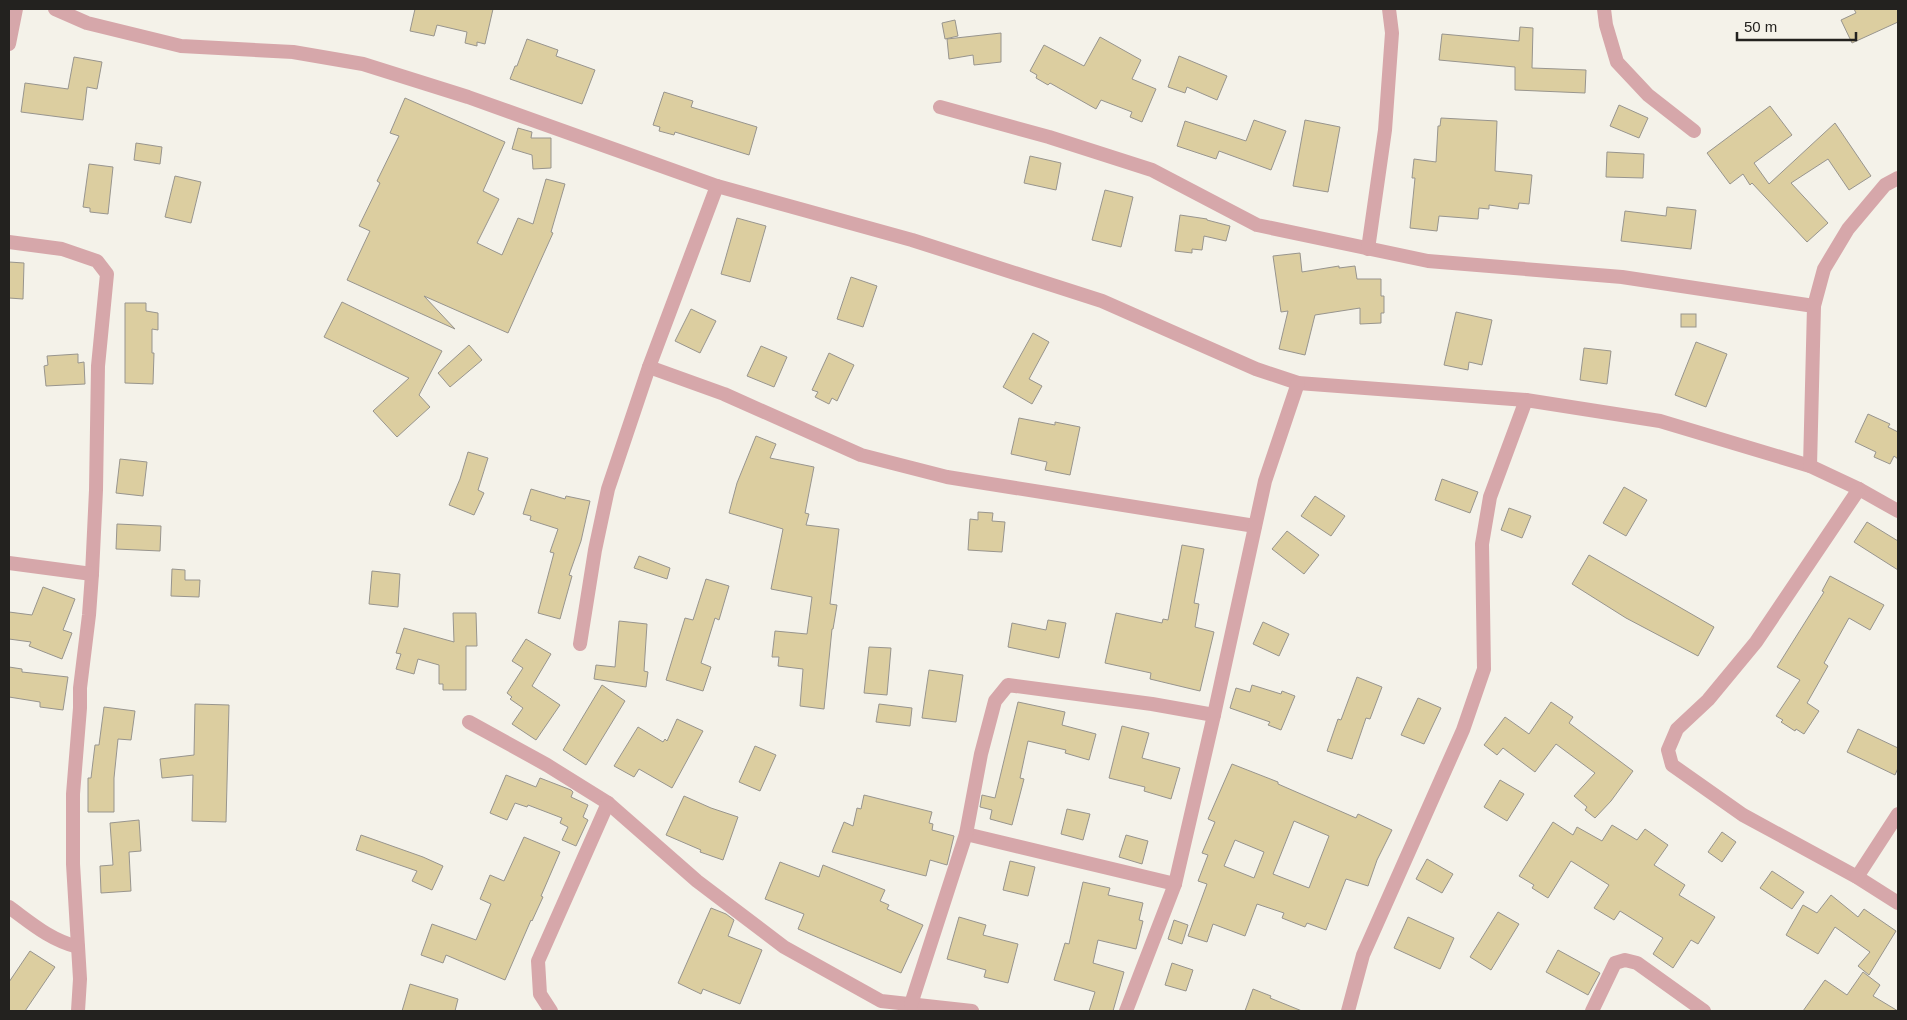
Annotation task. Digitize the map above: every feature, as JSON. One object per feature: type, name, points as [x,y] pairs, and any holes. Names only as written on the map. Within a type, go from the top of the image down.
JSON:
[{"type":"street","points":[[9,44],[16,9]]},
{"type":"street","points":[[55,9],[87,23],[181,46],[293,52],[363,64],[468,97],[718,186],[912,240],[1102,301],[1256,369],[1298,383],[1526,400],[1660,421],[1810,466],[1859,489],[1898,511]]},
{"type":"street","points":[[1368,248],[1386,130],[1392,33],[1389,9]]},
{"type":"street","points":[[1604,9],[1606,25],[1617,62],[1648,95],[1694,131]]},
{"type":"street","points":[[940,108],[1049,137],[1152,170],[1256,226],[1428,261],[1622,278],[1814,306]]},
{"type":"street","points":[[1810,466],[1814,306],[1824,269],[1848,230],[1886,185],[1898,178]]},
{"type":"street","points":[[580,644],[595,550],[608,489],[649,367],[718,186]]},
{"type":"street","points":[[9,242],[62,248],[97,262],[107,274],[98,366],[96,490],[92,574],[80,688],[73,794],[72,864],[80,995],[78,1011]]},
{"type":"street","points":[[649,367],[724,394],[861,455],[937,475],[1255,526]]},
{"type":"street","points":[[1126,1011],[1175,884],[1214,715],[1264,481],[1298,383]]},
{"type":"street","points":[[1348,1011],[1364,955],[1464,730],[1484,669],[1482,544],[1490,497],[1526,400]]},
{"type":"street","points":[[1859,489],[1756,642],[1708,700],[1677,729],[1668,750],[1672,765],[1743,816],[1857,877],[1898,903]]},
{"type":"street","points":[[9,563],[92,574]]},
{"type":"street","points":[[911,1004],[966,834],[981,754],[995,701],[1008,685],[1152,704],[1214,715]]},
{"type":"street","points":[[469,722],[547,765],[608,803],[697,882],[784,947],[880,1001],[972,1011]]},
{"type":"street","points":[[551,1011],[540,994],[538,962],[608,803]]},
{"type":"street","points":[[1857,877],[1898,814]]},
{"type":"street","points":[[966,834],[1175,884]]},
{"type":"street","points":[[9,907],[47,935],[62,943],[78,947]]},
{"type":"street","points":[[1592,1011],[1615,963],[1625,960],[1636,963],[1704,1011]]},
{"type":"building","points":[[415,9],[493,9],[485,44],[477,42],[477,46],[465,43],[467,32],[437,25],[434,36],[410,31]]},
{"type":"building","points":[[1854,9],[1898,9],[1898,22],[1852,43],[1841,20],[1856,13]]},
{"type":"building","points":[[955,20],[958,36],[945,39],[942,23]]},
{"type":"building","points":[[1520,27],[1533,28],[1532,68],[1586,70],[1585,93],[1515,90],[1515,67],[1439,60],[1442,34],[1519,41]]},
{"type":"building","points":[[1001,33],[1001,62],[974,65],[973,55],[949,59],[947,39]]},
{"type":"building","points":[[1100,37],[1141,60],[1132,79],[1156,89],[1142,122],[1130,117],[1132,112],[1101,100],[1096,109],[1050,83],[1048,85],[1036,78],[1037,75],[1030,71],[1044,45],[1084,66]]},
{"type":"building","points":[[527,39],[558,50],[556,56],[595,70],[582,104],[510,79]]},
{"type":"building","points":[[1179,56],[1227,76],[1217,100],[1187,87],[1185,93],[1168,87]]},
{"type":"building","points":[[74,57],[102,62],[97,89],[87,87],[83,120],[21,112],[25,83],[68,89]]},
{"type":"building","points":[[664,92],[693,101],[691,107],[757,127],[749,155],[675,132],[674,135],[659,131],[660,127],[653,125]]},
{"type":"building","points":[[405,98],[505,142],[483,191],[499,199],[477,243],[502,255],[518,218],[533,224],[546,179],[565,184],[551,232],[553,233],[508,333],[424,296],[455,329],[347,280],[370,231],[359,226],[380,183],[377,181],[399,136],[390,133]]},
{"type":"building","points":[[1619,105],[1648,118],[1639,138],[1610,126]]},
{"type":"building","points":[[1770,106],[1792,135],[1754,163],[1769,184],[1835,123],[1871,176],[1849,190],[1828,159],[1791,183],[1828,223],[1807,242],[1752,183],[1750,185],[1743,174],[1730,184],[1707,153]]},
{"type":"building","points":[[1441,118],[1497,121],[1495,171],[1532,175],[1529,204],[1519,203],[1518,209],[1489,205],[1489,209],[1479,208],[1478,219],[1439,216],[1437,231],[1410,228],[1415,178],[1412,178],[1414,159],[1436,162],[1438,126],[1440,126]]},
{"type":"building","points":[[1254,120],[1286,131],[1271,170],[1219,151],[1216,159],[1177,146],[1185,121],[1246,141]]},
{"type":"building","points":[[1305,120],[1340,127],[1328,192],[1293,186]]},
{"type":"building","points":[[518,128],[532,132],[531,138],[551,138],[551,168],[533,169],[532,155],[512,149]]},
{"type":"building","points":[[136,143],[162,147],[160,164],[134,160]]},
{"type":"building","points":[[1607,152],[1644,154],[1643,178],[1606,177]]},
{"type":"building","points":[[1030,156],[1061,163],[1056,190],[1024,183]]},
{"type":"building","points":[[89,164],[113,167],[108,214],[90,212],[90,208],[83,207]]},
{"type":"building","points":[[175,176],[201,182],[191,223],[165,217]]},
{"type":"building","points":[[1105,190],[1133,197],[1121,247],[1092,240]]},
{"type":"building","points":[[1667,207],[1696,210],[1691,249],[1621,241],[1625,211],[1666,216]]},
{"type":"building","points":[[1180,215],[1207,219],[1230,226],[1226,241],[1204,236],[1202,250],[1192,249],[1192,253],[1175,251]]},
{"type":"building","points":[[737,218],[766,226],[750,282],[721,274]]},
{"type":"building","points":[[1300,253],[1302,272],[1339,266],[1339,268],[1355,266],[1357,279],[1381,279],[1384,313],[1381,313],[1381,323],[1360,324],[1360,308],[1315,315],[1305,355],[1279,349],[1288,311],[1281,312],[1273,256]]},
{"type":"building","points":[[9,262],[24,263],[23,299],[9,298]]},
{"type":"building","points":[[851,277],[877,286],[863,327],[837,319]]},
{"type":"building","points":[[342,302],[442,351],[419,395],[430,407],[397,437],[373,411],[409,378],[324,337]]},
{"type":"building","points":[[125,303],[146,303],[146,311],[158,313],[158,330],[152,329],[152,353],[154,353],[153,384],[125,383]]},
{"type":"building","points":[[691,309],[716,321],[700,353],[675,341]]},
{"type":"building","points":[[1456,312],[1492,320],[1482,365],[1469,362],[1468,370],[1444,365]]},
{"type":"building","points":[[1681,314],[1696,314],[1696,327],[1681,327]]},
{"type":"building","points":[[1033,333],[1049,342],[1029,379],[1042,386],[1032,404],[1003,387]]},
{"type":"building","points":[[1696,342],[1727,354],[1706,407],[1675,395]]},
{"type":"building","points":[[469,345],[482,360],[450,387],[438,373]]},
{"type":"building","points":[[761,346],[787,357],[774,387],[747,376]]},
{"type":"building","points":[[1584,348],[1611,351],[1607,384],[1580,380]]},
{"type":"building","points":[[829,353],[854,365],[837,401],[832,398],[829,404],[815,397],[818,392],[812,390]]},
{"type":"building","points":[[78,354],[78,363],[84,362],[85,384],[46,386],[44,366],[48,365],[47,356]]},
{"type":"building","points":[[1868,414],[1890,424],[1888,427],[1898,432],[1898,459],[1894,456],[1890,464],[1874,457],[1876,452],[1855,442]]},
{"type":"building","points":[[1019,418],[1055,425],[1055,422],[1080,427],[1070,475],[1045,470],[1047,462],[1011,454]]},
{"type":"building","points":[[756,436],[776,444],[770,458],[814,467],[805,513],[809,514],[806,525],[839,529],[830,604],[837,605],[832,629],[824,709],[800,706],[803,669],[778,666],[779,657],[772,657],[775,631],[807,634],[812,597],[771,589],[783,529],[729,513],[737,483]]},
{"type":"building","points":[[468,452],[488,458],[478,490],[484,493],[474,515],[449,505],[460,479]]},
{"type":"building","points":[[120,459],[147,462],[143,496],[116,493]]},
{"type":"building","points":[[1442,479],[1478,492],[1470,513],[1435,500]]},
{"type":"building","points":[[1624,487],[1647,500],[1626,536],[1603,523]]},
{"type":"building","points":[[531,489],[565,499],[566,496],[590,501],[581,541],[569,575],[572,576],[560,619],[538,613],[554,553],[550,552],[558,529],[530,520],[531,516],[523,514]]},
{"type":"building","points":[[1315,496],[1345,516],[1331,536],[1301,516]]},
{"type":"building","points":[[1509,508],[1531,516],[1522,538],[1501,530]]},
{"type":"building","points":[[978,512],[993,513],[992,521],[1005,522],[1002,552],[968,550],[970,519],[978,520]]},
{"type":"building","points":[[1867,522],[1898,541],[1898,570],[1854,542]]},
{"type":"building","points":[[117,524],[161,526],[160,551],[116,549]]},
{"type":"building","points":[[1287,531],[1319,555],[1304,574],[1272,549]]},
{"type":"building","points":[[1182,545],[1204,549],[1194,603],[1199,604],[1195,627],[1214,632],[1200,691],[1150,679],[1151,673],[1105,663],[1116,613],[1162,623],[1163,619],[1168,620]]},
{"type":"building","points":[[1589,555],[1714,627],[1698,656],[1626,618],[1572,584]]},
{"type":"building","points":[[639,556],[670,568],[667,579],[634,568]]},
{"type":"building","points":[[172,569],[185,570],[185,580],[200,580],[199,597],[171,596]]},
{"type":"building","points":[[372,571],[400,574],[398,607],[369,604]]},
{"type":"building","points":[[1830,576],[1884,605],[1870,630],[1849,618],[1824,663],[1828,666],[1807,703],[1819,711],[1804,734],[1796,729],[1795,731],[1781,722],[1783,720],[1776,716],[1800,680],[1777,667],[1824,592],[1822,591]]},
{"type":"building","points":[[706,579],[729,586],[719,620],[715,618],[701,663],[711,667],[703,691],[666,680],[685,618],[693,620]]},
{"type":"building","points":[[43,587],[75,599],[63,630],[72,633],[62,659],[29,646],[31,642],[9,639],[9,612],[32,615]]},
{"type":"building","points":[[453,613],[476,613],[477,646],[466,646],[466,690],[443,690],[443,684],[439,684],[439,665],[418,659],[414,674],[396,669],[401,654],[396,653],[404,628],[454,642]]},
{"type":"building","points":[[1048,620],[1066,623],[1059,658],[1008,647],[1012,623],[1046,630]]},
{"type":"building","points":[[619,621],[647,624],[644,671],[648,672],[646,687],[594,679],[596,665],[615,667]]},
{"type":"building","points":[[1263,622],[1289,634],[1279,656],[1253,644]]},
{"type":"building","points":[[526,639],[551,654],[532,686],[560,705],[536,740],[512,724],[523,708],[510,699],[512,697],[507,693],[523,668],[512,661]]},
{"type":"building","points":[[869,647],[891,648],[887,695],[864,693]]},
{"type":"building","points":[[9,667],[22,669],[22,672],[68,677],[63,710],[40,707],[40,702],[9,697]]},
{"type":"building","points":[[929,670],[963,675],[956,722],[922,718]]},
{"type":"building","points":[[1357,677],[1382,687],[1370,719],[1366,718],[1352,759],[1327,751],[1338,719],[1341,720]]},
{"type":"building","points":[[602,685],[625,701],[586,765],[563,750]]},
{"type":"building","points":[[1252,685],[1281,694],[1282,691],[1295,696],[1281,730],[1268,725],[1270,722],[1230,708],[1236,688],[1250,692]]},
{"type":"building","points":[[1418,698],[1441,708],[1424,744],[1401,735]]},
{"type":"building","points":[[1018,702],[1065,712],[1062,725],[1096,734],[1089,760],[1065,753],[1066,750],[1028,741],[1020,778],[1024,779],[1012,825],[990,819],[992,810],[980,807],[982,795],[995,798]]},
{"type":"building","points":[[1551,702],[1573,717],[1569,723],[1633,771],[1611,801],[1595,818],[1585,810],[1587,807],[1574,796],[1595,773],[1556,744],[1535,772],[1503,748],[1497,755],[1484,745],[1505,717],[1529,734]]},
{"type":"building","points":[[195,704],[229,705],[226,822],[192,821],[193,775],[162,778],[160,759],[194,755]]},
{"type":"building","points":[[879,704],[912,708],[910,726],[876,722]]},
{"type":"building","points":[[104,707],[135,711],[131,740],[118,739],[114,778],[114,812],[88,812],[88,778],[91,778],[95,745],[99,745]]},
{"type":"building","points":[[677,719],[703,731],[672,788],[639,769],[634,777],[614,766],[638,727],[663,742],[665,739],[667,741]]},
{"type":"building","points":[[1122,726],[1149,733],[1142,758],[1180,768],[1171,799],[1144,791],[1145,787],[1109,778]]},
{"type":"building","points":[[1858,729],[1898,748],[1898,768],[1895,775],[1847,752]]},
{"type":"building","points":[[755,746],[776,755],[760,791],[739,782]]},
{"type":"building","points":[[1232,764],[1278,782],[1278,784],[1356,818],[1358,814],[1392,830],[1377,860],[1368,886],[1346,879],[1326,930],[1307,923],[1305,927],[1282,918],[1284,913],[1257,904],[1245,936],[1213,924],[1207,942],[1188,936],[1207,884],[1198,881],[1208,855],[1202,853],[1215,822],[1208,819]],"holes":[[[1294,821],[1329,836],[1309,888],[1273,874]],[[1235,840],[1264,852],[1254,878],[1224,866]]]},
{"type":"building","points":[[506,775],[536,787],[540,778],[571,790],[573,792],[571,797],[588,805],[583,817],[588,820],[576,846],[562,840],[568,827],[560,823],[562,818],[528,805],[527,807],[515,803],[507,820],[490,813]]},
{"type":"building","points":[[1500,780],[1524,794],[1507,821],[1484,807]]},
{"type":"building","points":[[864,795],[932,812],[929,823],[933,824],[932,830],[954,836],[947,865],[930,860],[926,876],[832,852],[844,822],[853,826],[857,808],[861,809]]},
{"type":"building","points":[[684,796],[738,817],[723,860],[700,852],[701,850],[666,835]]},
{"type":"building","points":[[1067,809],[1090,814],[1083,840],[1061,834]]},
{"type":"building","points":[[139,820],[141,851],[129,852],[131,891],[101,893],[100,866],[113,865],[110,823]]},
{"type":"building","points":[[1553,822],[1573,835],[1577,827],[1602,841],[1612,825],[1637,840],[1645,829],[1668,845],[1654,865],[1685,885],[1679,895],[1715,917],[1698,944],[1691,940],[1673,968],[1653,954],[1663,938],[1620,911],[1614,920],[1594,908],[1609,885],[1571,861],[1548,898],[1532,888],[1534,885],[1519,876]]},
{"type":"building","points":[[1722,832],[1736,842],[1722,862],[1708,852]]},
{"type":"building","points":[[361,835],[443,866],[432,890],[412,881],[417,871],[356,850]]},
{"type":"building","points":[[1126,835],[1148,841],[1142,864],[1119,857]]},
{"type":"building","points":[[524,837],[560,852],[541,896],[543,897],[505,980],[446,955],[443,963],[421,955],[432,924],[476,940],[491,904],[480,899],[490,875],[504,881]]},
{"type":"building","points":[[1427,859],[1453,874],[1442,893],[1416,879]]},
{"type":"building","points":[[1010,861],[1035,867],[1028,896],[1003,890]]},
{"type":"building","points":[[780,862],[819,877],[823,865],[885,890],[880,901],[889,905],[887,909],[923,925],[901,973],[798,929],[804,914],[765,899]]},
{"type":"building","points":[[1772,871],[1804,892],[1792,909],[1760,888]]},
{"type":"building","points":[[1083,882],[1110,888],[1108,895],[1143,903],[1139,920],[1143,921],[1136,949],[1098,940],[1093,963],[1124,972],[1113,1011],[1089,1011],[1095,992],[1054,980],[1065,943],[1069,944]]},
{"type":"building","points":[[1831,895],[1858,917],[1864,909],[1896,931],[1869,975],[1858,966],[1870,952],[1835,927],[1818,954],[1786,935],[1803,905],[1817,913]]},
{"type":"building","points":[[711,908],[726,914],[734,920],[728,936],[762,950],[740,1004],[703,989],[701,994],[678,983]]},
{"type":"building","points":[[1498,912],[1519,924],[1491,970],[1470,957]]},
{"type":"building","points":[[959,917],[986,925],[983,935],[1018,944],[1008,983],[984,977],[986,970],[947,959]]},
{"type":"building","points":[[1408,917],[1454,938],[1440,969],[1394,948]]},
{"type":"building","points":[[1174,920],[1188,925],[1182,944],[1168,939]]},
{"type":"building","points":[[1558,950],[1600,973],[1588,995],[1546,972]]},
{"type":"building","points":[[30,951],[55,967],[25,1011],[9,1011],[9,982]]},
{"type":"building","points":[[1172,963],[1193,970],[1186,991],[1165,985]]},
{"type":"building","points":[[1863,972],[1880,985],[1873,996],[1898,1011],[1803,1011],[1825,980],[1847,995]]},
{"type":"building","points":[[410,984],[458,999],[455,1011],[402,1011]]},
{"type":"building","points":[[1253,989],[1271,996],[1270,998],[1302,1011],[1245,1011]]}]
